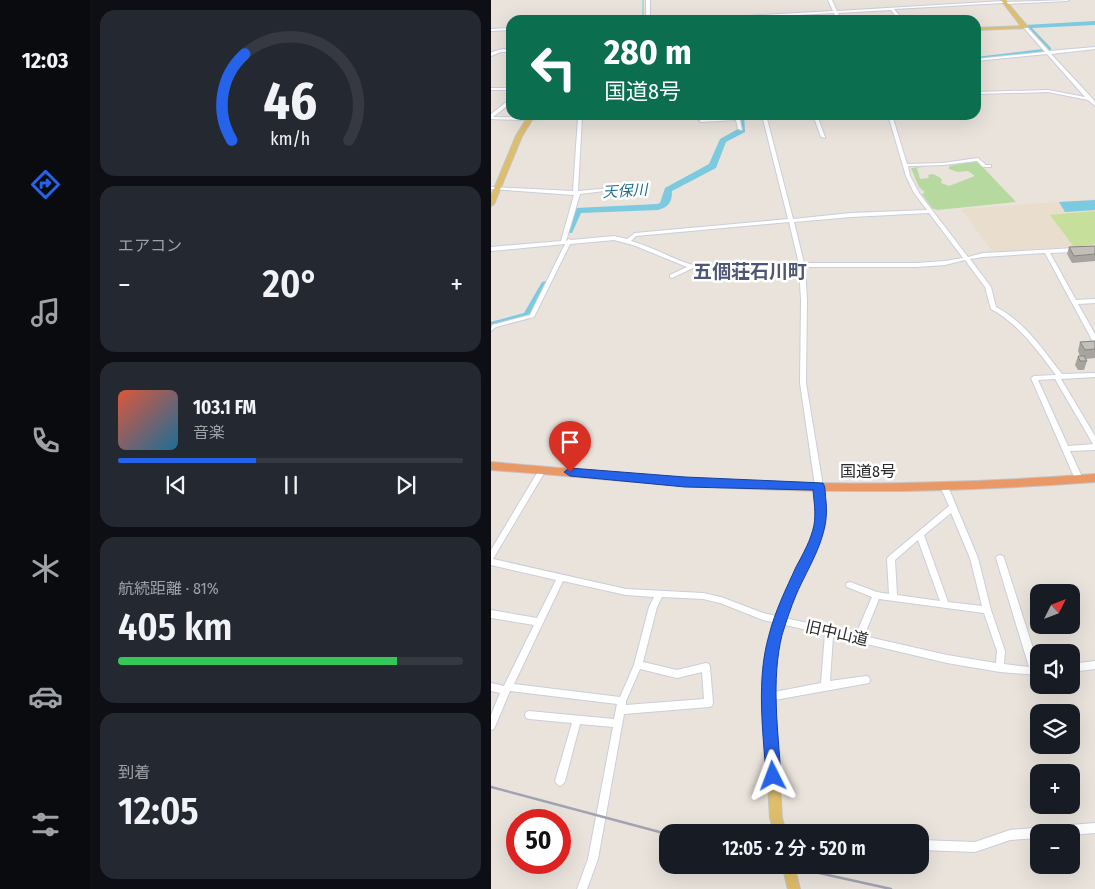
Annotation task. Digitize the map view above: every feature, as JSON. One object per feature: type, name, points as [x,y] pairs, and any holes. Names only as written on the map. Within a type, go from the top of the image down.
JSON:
[{"type":"highway","name":"国道8号","points":[[491,466],[685,482],[819,486],[945,486],[1095,478]]},
{"type":"main road","points":[[1004,2],[1025,27]]},
{"type":"main road","points":[[981,29],[1025,27]]},
{"type":"main road","points":[[491,204],[494,189],[528,120]]},
{"type":"main road","points":[[778,824],[769,697],[771,656],[781,620],[820,526],[819,486]]},
{"type":"main road","points":[[790,874],[794,889]]},
{"type":"street","points":[[648,0],[648,15]]},
{"type":"street","points":[[830,0],[835,13]]},
{"type":"street","points":[[775,15],[1067,0]]},
{"type":"street","points":[[892,10],[896,15]]},
{"type":"street","points":[[1025,27],[1095,105]]},
{"type":"street","points":[[491,30],[506,30]]},
{"type":"street","points":[[981,59],[1095,48]]},
{"type":"street","points":[[491,55],[498,50],[506,49]]},
{"type":"street","points":[[491,89],[506,89]]},
{"type":"street","points":[[981,93],[1048,91],[1090,99]]},
{"type":"street","points":[[492,115],[506,105]]},
{"type":"street","points":[[492,115],[506,116]]},
{"type":"street","points":[[491,329],[493,326],[532,316],[566,242],[577,194],[575,193],[580,120]]},
{"type":"street","points":[[701,121],[705,120]]},
{"type":"street","points":[[738,120],[740,129]]},
{"type":"street","points":[[765,120],[802,266],[804,300],[803,383],[819,486]]},
{"type":"street","points":[[817,120],[823,137]]},
{"type":"street","points":[[892,120],[908,176],[921,199],[988,287],[993,308],[1003,312],[1027,336],[1059,377],[1095,442]]},
{"type":"street","points":[[906,165],[943,164],[978,159],[985,166],[989,166]]},
{"type":"street","points":[[494,189],[575,193],[612,190]]},
{"type":"street","points":[[916,213],[921,199]]},
{"type":"street","points":[[629,240],[635,235],[790,220],[930,211]]},
{"type":"street","points":[[491,248],[614,238],[629,240],[693,266],[719,270],[802,266],[916,266],[995,254],[1095,249]]},
{"type":"street","points":[[1047,252],[1094,336]]},
{"type":"street","points":[[672,276],[693,266]]},
{"type":"street","points":[[1074,302],[1095,301]]},
{"type":"street","points":[[1079,479],[1034,378],[1095,375]]},
{"type":"street","points":[[1065,449],[1095,447]]},
{"type":"street","points":[[491,557],[542,470]]},
{"type":"street","points":[[945,486],[974,558],[987,610],[1001,651],[1000,668]]},
{"type":"street","points":[[893,598],[891,559],[953,507]]},
{"type":"street","points":[[920,534],[945,604]]},
{"type":"street","points":[[1000,558],[1030,650]]},
{"type":"street","name":"旧中山道","points":[[491,562],[626,592],[689,594],[712,598],[763,616],[947,659],[1000,668],[1030,670]]},
{"type":"street","points":[[491,726],[538,622],[561,578]]},
{"type":"street","points":[[850,585],[877,595],[893,598],[987,610]]},
{"type":"street","points":[[582,889],[593,860],[621,706],[638,665],[653,607],[660,594]]},
{"type":"street","points":[[859,638],[877,595]]},
{"type":"street","points":[[491,614],[538,622]]},
{"type":"street","points":[[825,686],[829,632]]},
{"type":"street","points":[[491,687],[621,706],[709,703],[706,667],[677,674],[638,665]]},
{"type":"street","points":[[1080,667],[1095,665]]},
{"type":"street","points":[[769,697],[866,680]]},
{"type":"street","points":[[529,715],[617,723]]},
{"type":"street","points":[[560,781],[577,720]]},
{"type":"street","points":[[929,845],[975,847],[1011,835],[1095,828]]},
{"type":"shaded area","points":[[1095,199],[1095,245],[1071,247],[992,251],[961,209]]},
{"type":"green space","points":[[977,161],[1016,202],[937,210],[932,208],[922,194],[925,192],[919,187],[911,168],[927,166],[917,168],[920,179],[929,178],[928,175],[930,174],[938,176],[942,180],[941,183],[949,186],[975,176],[968,171],[958,172],[949,169],[949,166]]},
{"type":"green space","points":[[1095,211],[1095,244],[1074,247],[1050,215]]},
{"type":"water","points":[[1095,200],[1095,210],[1065,212],[1059,202]]},
{"type":"building","points":[[1095,246],[1095,254],[1074,256],[1069,247]]},
{"type":"building","points":[[1095,341],[1095,349],[1085,350],[1080,342]]},
{"type":"building","points":[[1078,356],[1084,356],[1087,361],[1080,361]]},
{"type":"waterway","points":[[643,0],[643,15]]},
{"type":"waterway","name":"天保川","points":[[1048,50],[1027,26],[1095,23]]},
{"type":"waterway","name":"天保川","points":[[981,58],[1042,51]]},
{"type":"waterway","name":"天保川","points":[[569,231],[575,212],[579,210],[658,207],[664,204],[667,199],[668,190],[713,166],[721,144],[726,137],[742,130],[741,120]]},
{"type":"waterway","name":"天保川","points":[[491,326],[528,315],[546,284]]},
{"type":"railway","points":[[491,787],[659,832]]},
{"type":"railway","points":[[824,874],[891,889]]},
{"type":"district","name":"五個荘石川町","points":[[750,271]]},
{"type":"route","points":[[570,472],[685,482],[819,486],[820,526],[789,596],[776,633],[771,656],[769,697],[773,776]]}]
